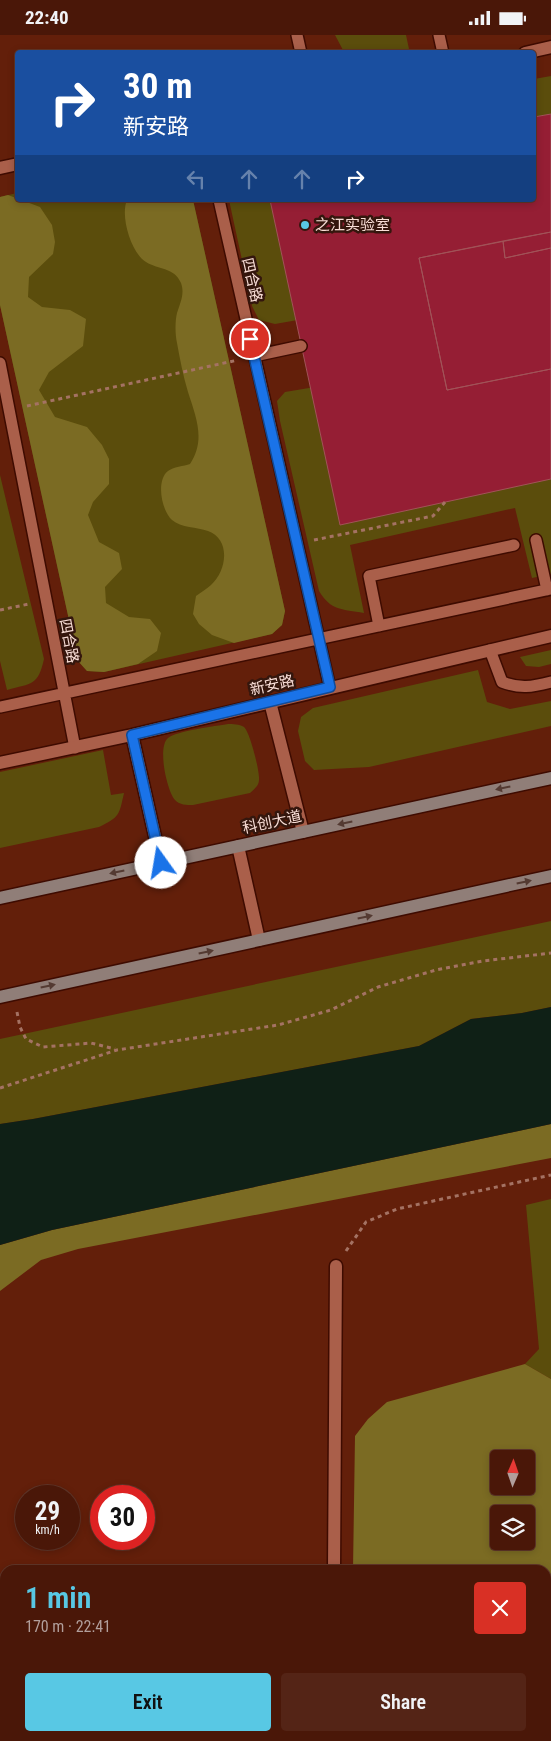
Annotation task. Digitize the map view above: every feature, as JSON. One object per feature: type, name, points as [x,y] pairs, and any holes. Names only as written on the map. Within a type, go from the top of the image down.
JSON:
[{"type":"main road","name":"科创大道","points":[[0,898],[551,777]]},
{"type":"main road","points":[[0,997],[551,877]]},
{"type":"street","points":[[536,50],[551,47]]},
{"type":"street","points":[[0,168],[15,165]]},
{"type":"street","name":"新安路","points":[[0,763],[132,735],[551,636]]},
{"type":"street","points":[[270,701],[303,832]]},
{"type":"street","points":[[132,735],[161,863]]},
{"type":"street","points":[[238,846],[258,940]]},
{"type":"street","points":[[334,1565],[336,1266]]},
{"type":"lane","points":[[297,35],[300,50]]},
{"type":"lane","points":[[438,35],[441,50]]},
{"type":"lane","name":"四合路","points":[[219,202],[330,687]]},
{"type":"lane","points":[[254,356],[301,347]]},
{"type":"lane","name":"四合路","points":[[0,363],[6,416],[46,600],[75,748]]},
{"type":"lane","points":[[0,706],[549,590],[536,540]]},
{"type":"lane","points":[[379,626],[369,576],[514,545]]},
{"type":"lane","points":[[490,650],[502,682],[516,687],[537,686],[551,682]]},
{"type":"path","points":[[6,416],[254,356]]},
{"type":"path","points":[[297,543],[433,517],[445,502]]},
{"type":"path","points":[[0,610],[46,600]]},
{"type":"path","points":[[0,1088],[117,1050],[278,1025],[331,1010],[378,987],[436,970],[483,961],[551,953]]},
{"type":"path","points":[[14,994],[20,1027],[26,1039],[42,1047],[92,1043],[117,1050]]},
{"type":"path","points":[[336,1266],[366,1222],[398,1209],[551,1175]]},
{"type":"shaded area","points":[[335,35],[406,35],[409,49],[404,50],[343,50]]},
{"type":"shaded area","points":[[551,76],[551,574],[532,578],[515,508],[350,545],[364,613],[343,610],[333,606],[323,598],[319,591],[277,401],[285,392],[321,386],[309,318],[275,324],[259,320],[252,306],[229,202],[536,202],[536,79]]},
{"type":"shaded area","points":[[15,193],[15,202],[193,202],[285,611],[282,625],[272,634],[104,672],[87,671],[78,661],[0,305],[0,197]]},
{"type":"shaded area","points":[[8,195],[15,198],[15,202],[27,202],[40,207],[52,225],[55,242],[53,254],[29,277],[28,297],[42,307],[70,310],[86,319],[83,346],[49,372],[39,390],[55,417],[87,427],[102,445],[109,459],[109,484],[93,502],[88,515],[99,542],[119,553],[122,569],[105,587],[106,603],[129,617],[150,619],[161,633],[157,651],[138,664],[104,672],[87,671],[78,661],[0,305],[0,197]]},
{"type":"shaded area","points":[[126,202],[193,202],[285,611],[282,625],[272,634],[234,643],[212,635],[199,624],[193,614],[196,596],[209,586],[221,572],[224,556],[220,541],[215,535],[208,531],[180,525],[172,520],[165,509],[161,495],[164,475],[168,471],[190,464],[198,446],[199,437],[180,361],[176,336],[176,320],[182,298],[182,287],[174,274],[146,262],[136,251],[128,234],[125,207]]},
{"type":"shaded area","points":[[0,475],[44,659],[42,668],[33,682],[7,690],[0,661]]},
{"type":"shaded area","points":[[551,650],[551,664],[539,667],[526,666],[520,657]]},
{"type":"shaded area","points":[[478,670],[487,702],[510,709],[551,701],[551,726],[369,767],[314,770],[305,761],[298,731],[301,717],[313,708]]},
{"type":"shaded area","points":[[228,724],[240,725],[246,730],[252,744],[258,769],[259,782],[257,786],[250,793],[193,805],[177,802],[169,788],[164,769],[163,750],[168,738],[187,731]]},
{"type":"shaded area","points":[[103,750],[111,795],[124,793],[118,815],[115,818],[99,827],[0,848],[0,772]]},
{"type":"shaded area","points":[[551,921],[551,1007],[522,1013],[471,1019],[419,1046],[0,1124],[0,1039]]},
{"type":"shaded area","points":[[551,1007],[551,1124],[52,1230],[0,1245],[0,1124],[419,1046],[471,1019],[522,1013]]},
{"type":"shaded area","points":[[551,1124],[551,1158],[78,1249],[41,1260],[0,1291],[0,1245],[52,1230]]},
{"type":"shaded area","points":[[551,1199],[551,1379],[525,1364],[539,1349],[526,1205]]},
{"type":"shaded area","points":[[525,1364],[551,1379],[551,1565],[353,1565],[355,1436],[368,1419],[387,1402]]},
{"type":"building","points":[[551,114],[551,232],[419,258],[447,390],[551,369],[551,479],[340,525],[270,202],[536,202],[536,117]]},
{"type":"building","points":[[551,232],[551,248],[505,258],[503,241]]},
{"type":"building","points":[[503,241],[505,258],[551,248],[551,369],[447,390],[419,258]]},
{"type":"place","name":"之江实验室","points":[[305,225]]},
{"type":"route","points":[[161,863],[132,735],[330,687],[250,339]]}]
